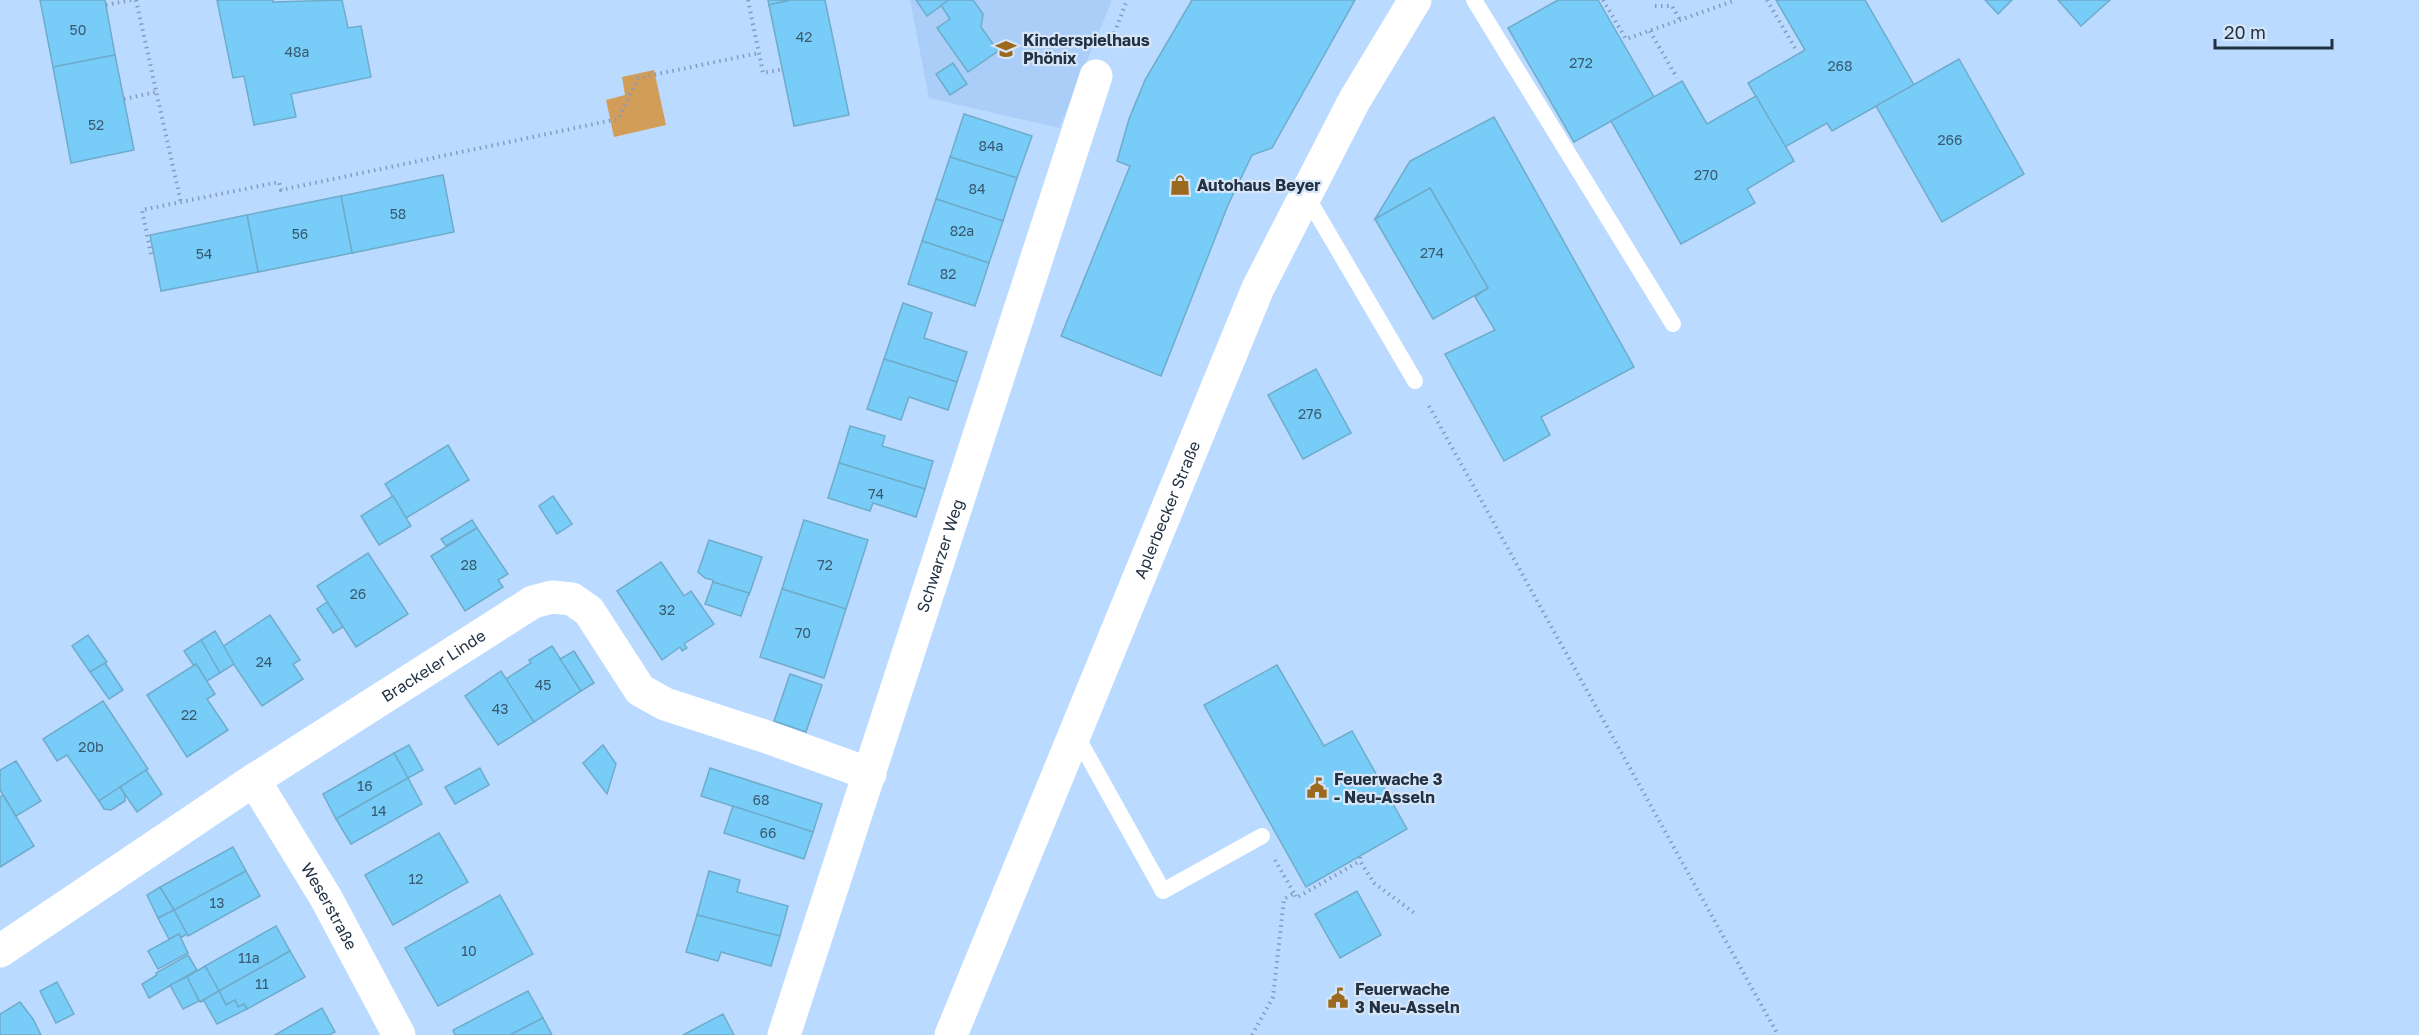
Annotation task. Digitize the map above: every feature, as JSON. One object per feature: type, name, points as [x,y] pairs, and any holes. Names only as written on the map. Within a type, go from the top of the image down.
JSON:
[{"type":"street","name":"Aplerbecker Straße","points":[[951,1035],[1258,288],[1354,101],[1415,0]]},
{"type":"street","name":"Schwarzer Weg","points":[[784,1035],[1096,76]]},
{"type":"street","name":"Brackeler Linde","points":[[0,951],[254,780],[533,602],[552,597],[572,599],[589,611],[640,690],[665,704],[870,774]]},
{"type":"street","name":"Weserstraße","points":[[254,780],[326,898],[399,1035]]},
{"type":"lane","points":[[1474,0],[1672,324]]},
{"type":"lane","points":[[1306,195],[1415,381]]},
{"type":"lane","points":[[1074,732],[1163,891],[1262,836]]},
{"type":"path","points":[[106,5],[131,0]]},
{"type":"path","points":[[136,0],[181,203]]},
{"type":"path","points":[[748,0],[763,73],[783,69]]},
{"type":"path","points":[[1096,76],[1127,0]]},
{"type":"path","points":[[1603,0],[1626,39],[1736,0]]},
{"type":"path","points":[[1767,0],[1795,48]]},
{"type":"path","points":[[1655,6],[1672,6],[1680,20]]},
{"type":"path","points":[[1650,30],[1677,78]]},
{"type":"path","points":[[151,254],[142,210],[279,182],[281,190],[618,119],[638,78],[759,53]]},
{"type":"path","points":[[124,99],[156,92]]},
{"type":"path","points":[[1415,381],[1778,1035]]},
{"type":"path","points":[[1262,836],[1296,898],[1360,859],[1374,883],[1417,915]]},
{"type":"path","points":[[1252,1035],[1273,997],[1284,899],[1294,893]]},
{"type":"shaded area","name":"Kinderspielhaus Phönix","points":[[910,0],[1112,0],[1059,128],[929,98]]},
{"type":"shaded area","points":[[654,70],[666,125],[614,137],[606,100],[625,95],[622,77]]},
{"type":"building","points":[[40,0],[105,0],[115,55],[53,67]]},
{"type":"building","points":[[217,0],[273,0],[273,2],[342,0],[348,28],[361,26],[371,77],[291,94],[296,117],[254,125],[244,76],[233,78]]},
{"type":"building","points":[[768,0],[791,0],[769,5]]},
{"type":"building","points":[[791,0],[825,0],[849,115],[794,126],[769,5]]},
{"type":"building","points":[[916,0],[949,0],[927,16]]},
{"type":"building","points":[[949,0],[973,0],[983,14],[981,27],[998,51],[968,72],[937,28],[950,19],[941,5]]},
{"type":"building","name":"Autohaus Beyer","points":[[1192,0],[1355,0],[1272,148],[1252,155],[1228,205],[1161,376],[1061,336],[1130,166],[1117,161],[1129,119],[1145,80]]},
{"type":"building","points":[[1558,0],[1598,0],[1654,97],[1574,142],[1508,28]]},
{"type":"building","points":[[1776,0],[1865,0],[1914,85],[1832,131],[1827,123],[1785,147],[1748,83],[1805,50]]},
{"type":"building","points":[[1985,0],[2012,0],[1998,14]]},
{"type":"building","points":[[2058,0],[2110,0],[2081,26]]},
{"type":"building","points":[[115,55],[134,150],[71,163],[53,67]]},
{"type":"building","points":[[1959,59],[2024,174],[1942,222],[1876,106]]},
{"type":"building","points":[[953,63],[967,84],[950,95],[936,74]]},
{"type":"building","points":[[1682,81],[1707,124],[1756,96],[1794,161],[1747,189],[1755,203],[1681,244],[1611,121]]},
{"type":"building","points":[[964,114],[1032,136],[1017,178],[950,157]]},
{"type":"building","points":[[1494,117],[1634,367],[1541,417],[1550,435],[1504,461],[1445,354],[1495,330],[1475,297],[1488,288],[1430,188],[1375,219],[1410,161]]},
{"type":"building","points":[[950,157],[1017,178],[1003,221],[936,199]]},
{"type":"building","points":[[443,175],[454,232],[352,253],[341,196]]},
{"type":"building","points":[[1430,188],[1488,288],[1433,319],[1375,219]]},
{"type":"building","points":[[341,196],[352,253],[258,272],[247,215]]},
{"type":"building","points":[[936,199],[1003,221],[989,263],[922,241]]},
{"type":"building","points":[[247,215],[258,272],[161,291],[150,235]]},
{"type":"building","points":[[922,241],[989,263],[975,306],[908,284]]},
{"type":"building","points":[[903,303],[932,313],[924,338],[967,352],[957,382],[884,359]]},
{"type":"building","points":[[884,359],[957,382],[948,410],[909,397],[901,420],[867,409]]},
{"type":"building","points":[[1316,369],[1351,433],[1303,459],[1268,395]]},
{"type":"building","points":[[850,426],[885,436],[882,446],[933,461],[925,489],[839,463]]},
{"type":"building","points":[[448,445],[469,480],[406,518],[385,484]]},
{"type":"building","points":[[839,463],[925,489],[916,517],[873,503],[870,511],[828,498]]},
{"type":"building","points":[[393,496],[411,526],[379,545],[361,516]]},
{"type":"building","points":[[553,496],[572,524],[557,534],[539,506]]},
{"type":"building","points":[[472,520],[477,528],[446,546],[441,539]]},
{"type":"building","points":[[804,520],[868,540],[846,609],[782,589]]},
{"type":"building","points":[[477,528],[508,574],[498,580],[503,587],[465,611],[431,556]]},
{"type":"building","points":[[709,540],[762,557],[749,595],[713,582],[698,572]]},
{"type":"building","points":[[368,553],[408,614],[356,647],[317,586]]},
{"type":"building","points":[[661,562],[684,596],[691,591],[714,624],[684,644],[687,648],[682,651],[680,647],[662,660],[617,591]]},
{"type":"building","points":[[713,582],[749,593],[741,616],[705,604]]},
{"type":"building","points":[[782,589],[846,609],[824,678],[760,657]]},
{"type":"building","points":[[327,602],[343,627],[333,633],[317,609]]},
{"type":"building","points":[[270,615],[300,660],[293,664],[303,679],[262,706],[222,647]]},
{"type":"building","points":[[215,631],[234,664],[220,673],[201,640]]},
{"type":"building","points":[[88,635],[107,662],[90,672],[72,646]]},
{"type":"building","points":[[201,640],[220,673],[207,681],[184,651]]},
{"type":"building","points":[[552,646],[581,691],[534,722],[506,679],[531,663],[529,660]]},
{"type":"building","points":[[574,651],[594,683],[581,691],[560,659]]},
{"type":"building","points":[[105,663],[123,690],[109,699],[90,672]]},
{"type":"building","points":[[196,664],[215,694],[207,699],[228,730],[187,757],[147,695]]},
{"type":"building","name":"Feuerwache 3 - Neu-Asseln","points":[[1277,665],[1324,746],[1352,731],[1407,829],[1306,887],[1204,705]]},
{"type":"building","points":[[501,671],[534,722],[498,745],[465,696]]},
{"type":"building","points":[[790,674],[822,685],[806,732],[774,721]]},
{"type":"building","points":[[103,701],[148,769],[99,801],[67,755],[57,761],[43,739]]},
{"type":"building","points":[[409,745],[423,770],[408,778],[394,753]]},
{"type":"building","points":[[603,745],[616,764],[607,794],[583,763]]},
{"type":"building","points":[[394,753],[408,778],[336,819],[323,794]]},
{"type":"building","points":[[16,761],[41,801],[16,816],[0,790],[0,770]]},
{"type":"building","points":[[480,768],[489,785],[455,804],[445,787]]},
{"type":"building","points":[[710,768],[822,804],[813,832],[701,796]]},
{"type":"building","points":[[146,770],[162,794],[137,812],[120,787]]},
{"type":"building","points":[[408,778],[422,804],[351,844],[336,819]]},
{"type":"building","points":[[120,787],[125,795],[125,801],[111,810],[104,809],[99,801]]},
{"type":"building","points":[[3,795],[34,846],[0,867],[0,797]]},
{"type":"building","points":[[733,806],[813,832],[804,859],[724,833]]},
{"type":"building","points":[[439,833],[468,882],[393,925],[365,875]]},
{"type":"building","points":[[233,847],[246,871],[174,910],[160,887]]},
{"type":"building","points":[[246,871],[260,896],[188,936],[174,910]]},
{"type":"building","points":[[709,871],[740,880],[737,892],[788,906],[780,936],[697,915]]},
{"type":"building","points":[[160,887],[174,910],[158,918],[147,895]]},
{"type":"building","points":[[1357,891],[1381,935],[1340,958],[1315,914]]},
{"type":"building","points":[[500,895],[533,954],[438,1006],[405,948]]},
{"type":"building","points":[[174,910],[187,934],[180,938],[179,934],[169,939],[158,918]]},
{"type":"building","points":[[697,915],[780,936],[771,966],[721,952],[718,961],[686,952]]},
{"type":"building","points":[[276,926],[290,951],[219,991],[205,966]]},
{"type":"building","points":[[179,934],[188,953],[158,969],[148,951]]},
{"type":"building","points":[[290,951],[305,977],[247,1009],[244,1004],[238,1007],[235,1000],[226,1005],[219,991]]},
{"type":"building","points":[[188,955],[197,970],[149,998],[142,984],[157,975],[156,973]]},
{"type":"building","points":[[205,966],[219,991],[200,1002],[187,977]]},
{"type":"building","points":[[187,977],[199,1001],[183,1009],[170,985]]},
{"type":"building","points":[[57,982],[74,1014],[56,1023],[40,991]]},
{"type":"building","points":[[219,991],[226,1005],[235,1000],[238,1007],[244,1004],[247,1009],[217,1024],[204,1001],[200,1002]]},
{"type":"building","points":[[528,991],[543,1018],[510,1035],[455,1035],[453,1030]]},
{"type":"building","points":[[20,1002],[33,1019],[41,1035],[0,1035],[0,1014]]},
{"type":"building","points":[[322,1008],[335,1032],[329,1035],[275,1035]]},
{"type":"building","points":[[723,1014],[734,1035],[683,1035]]},
{"type":"building","points":[[543,1018],[552,1035],[510,1035]]},
{"type":"place","name":"Kinderspielhaus Phönix","points":[[1006,49]]},
{"type":"place","name":"Autohaus Beyer","points":[[1180,185]]},
{"type":"place","name":"Feuerwache 3 - Neu-Asseln","points":[[1317,788]]},
{"type":"place","name":"Feuerwache 3 Neu-Asseln","points":[[1338,998]]}]
